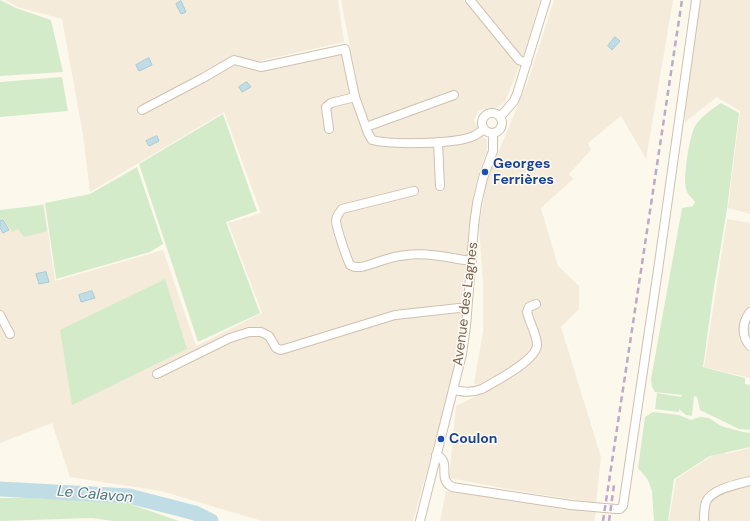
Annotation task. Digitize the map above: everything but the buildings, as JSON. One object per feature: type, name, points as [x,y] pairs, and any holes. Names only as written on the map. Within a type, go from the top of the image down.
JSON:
[{"type":"street","points":[[470,0],[519,60],[527,64]]},
{"type":"street","points":[[500,117],[514,101],[527,64],[546,0]]},
{"type":"street","points":[[436,455],[443,459],[445,478],[448,485],[452,487],[571,505],[616,510],[623,506],[696,0]]},
{"type":"street","points":[[142,110],[234,60],[261,67],[345,49],[355,97],[372,140],[382,142],[438,142],[469,138],[475,136],[484,129]]},
{"type":"street","points":[[366,127],[454,95]]},
{"type":"street","points":[[329,129],[326,107],[331,103],[355,97]]},
{"type":"street","points":[[494,113],[500,117],[502,124],[499,130],[493,133],[484,129],[482,122],[485,116],[494,113]]},
{"type":"street","name":"Avenue des Lagnes","points":[[420,521],[462,354],[468,308],[477,203],[483,178],[493,151],[493,133]]},
{"type":"street","points":[[438,142],[440,186]]},
{"type":"street","points":[[414,191],[342,209],[336,220],[346,257],[350,265],[360,267],[400,256],[415,254],[435,255],[472,261]]},
{"type":"street","points":[[454,390],[475,392],[482,389],[522,364],[534,353],[537,346],[527,312],[529,307],[536,304]]},
{"type":"street","points":[[157,374],[230,338],[249,332],[261,332],[269,336],[276,348],[281,350],[395,315],[468,308]]},
{"type":"street","points":[[750,312],[744,323],[744,336],[750,346]]},
{"type":"street","points":[[0,315],[10,334]]},
{"type":"street","points":[[704,521],[706,502],[710,496],[718,491],[750,481]]},
{"type":"shaded area","points":[[5,0],[338,0],[344,42],[259,61],[261,69],[344,53],[350,85],[357,83],[341,0],[540,0],[524,54],[505,102],[497,108],[488,108],[478,111],[474,120],[483,137],[487,140],[487,152],[477,179],[473,198],[461,303],[463,319],[455,368],[413,521],[262,521],[161,491],[70,477],[52,423],[0,443],[0,212],[44,204],[55,281],[163,250],[196,346],[262,313],[228,223],[261,213],[224,112],[90,192],[83,135],[62,19],[18,7]]},
{"type":"shaded area","points":[[554,0],[673,0],[646,159],[621,116],[588,143],[591,150],[569,174],[573,179],[541,208],[558,266],[579,286],[579,309],[561,327],[601,457],[596,503],[449,478],[456,406],[493,388],[532,362],[479,385],[474,383],[483,332],[483,283],[479,227],[487,179],[527,84]]},
{"type":"shaded area","points":[[701,0],[750,0],[750,214],[728,208],[740,111],[717,97],[685,122],[686,93],[690,62]]},
{"type":"shaded area","points":[[727,219],[750,223],[750,378],[704,367]]},
{"type":"shaded area","points":[[750,448],[750,521],[669,521],[676,479],[723,449],[726,454]]},
{"type":"shaded area","points":[[446,491],[596,512],[594,521],[440,521]]},
{"type":"green space","points":[[0,0],[16,8],[51,20],[63,72],[0,76]]},
{"type":"green space","points":[[62,77],[68,111],[0,117],[0,82]]},
{"type":"green space","points":[[721,103],[739,113],[727,209],[703,367],[745,378],[745,384],[750,385],[750,430],[739,429],[700,410],[697,397],[694,396],[692,416],[686,415],[680,410],[680,407],[679,412],[655,409],[657,393],[681,397],[682,395],[655,392],[652,387],[651,379],[682,208],[693,206],[695,202],[687,193],[685,183],[690,141],[694,128],[702,117]]},
{"type":"green space","points":[[223,114],[257,211],[226,222],[260,313],[198,342],[139,164]]},
{"type":"green space","points":[[137,167],[163,244],[150,252],[56,279],[45,203],[90,194]]},
{"type":"green space","points":[[43,205],[47,231],[24,237],[18,229],[12,232],[3,218],[0,219],[0,210]]},
{"type":"green space","points":[[165,279],[187,349],[72,405],[60,330]]},
{"type":"green space","points":[[653,412],[679,415],[691,420],[700,417],[709,418],[721,426],[750,433],[750,447],[710,456],[674,479],[668,521],[654,521],[652,491],[648,480],[638,468],[645,417]]},
{"type":"green space","points":[[0,498],[124,502],[179,521],[113,521],[92,518],[0,521]]},
{"type":"water","points":[[181,1],[186,12],[181,14],[176,4]]},
{"type":"water","points":[[615,37],[620,41],[612,50],[608,46]]},
{"type":"water","points":[[149,58],[152,65],[139,71],[136,65]]},
{"type":"water","points":[[247,82],[251,87],[242,92],[239,87]]},
{"type":"water","points":[[157,136],[159,141],[149,146],[146,141]]},
{"type":"water","points":[[3,220],[9,230],[3,233],[0,228],[0,221]]},
{"type":"water","points":[[46,272],[49,282],[39,284],[36,274]]},
{"type":"water","points":[[92,291],[95,298],[81,302],[79,295]]},
{"type":"waterway","name":"Le Calavon","points":[[0,489],[129,496],[195,513],[211,521]]},
{"type":"railway","points":[[603,521],[682,0]]},
{"type":"railway","points":[[609,521],[614,485]]},
{"type":"place","name":"Georges Ferrières","points":[[485,172]]},
{"type":"place","name":"Coulon","points":[[441,439]]}]
